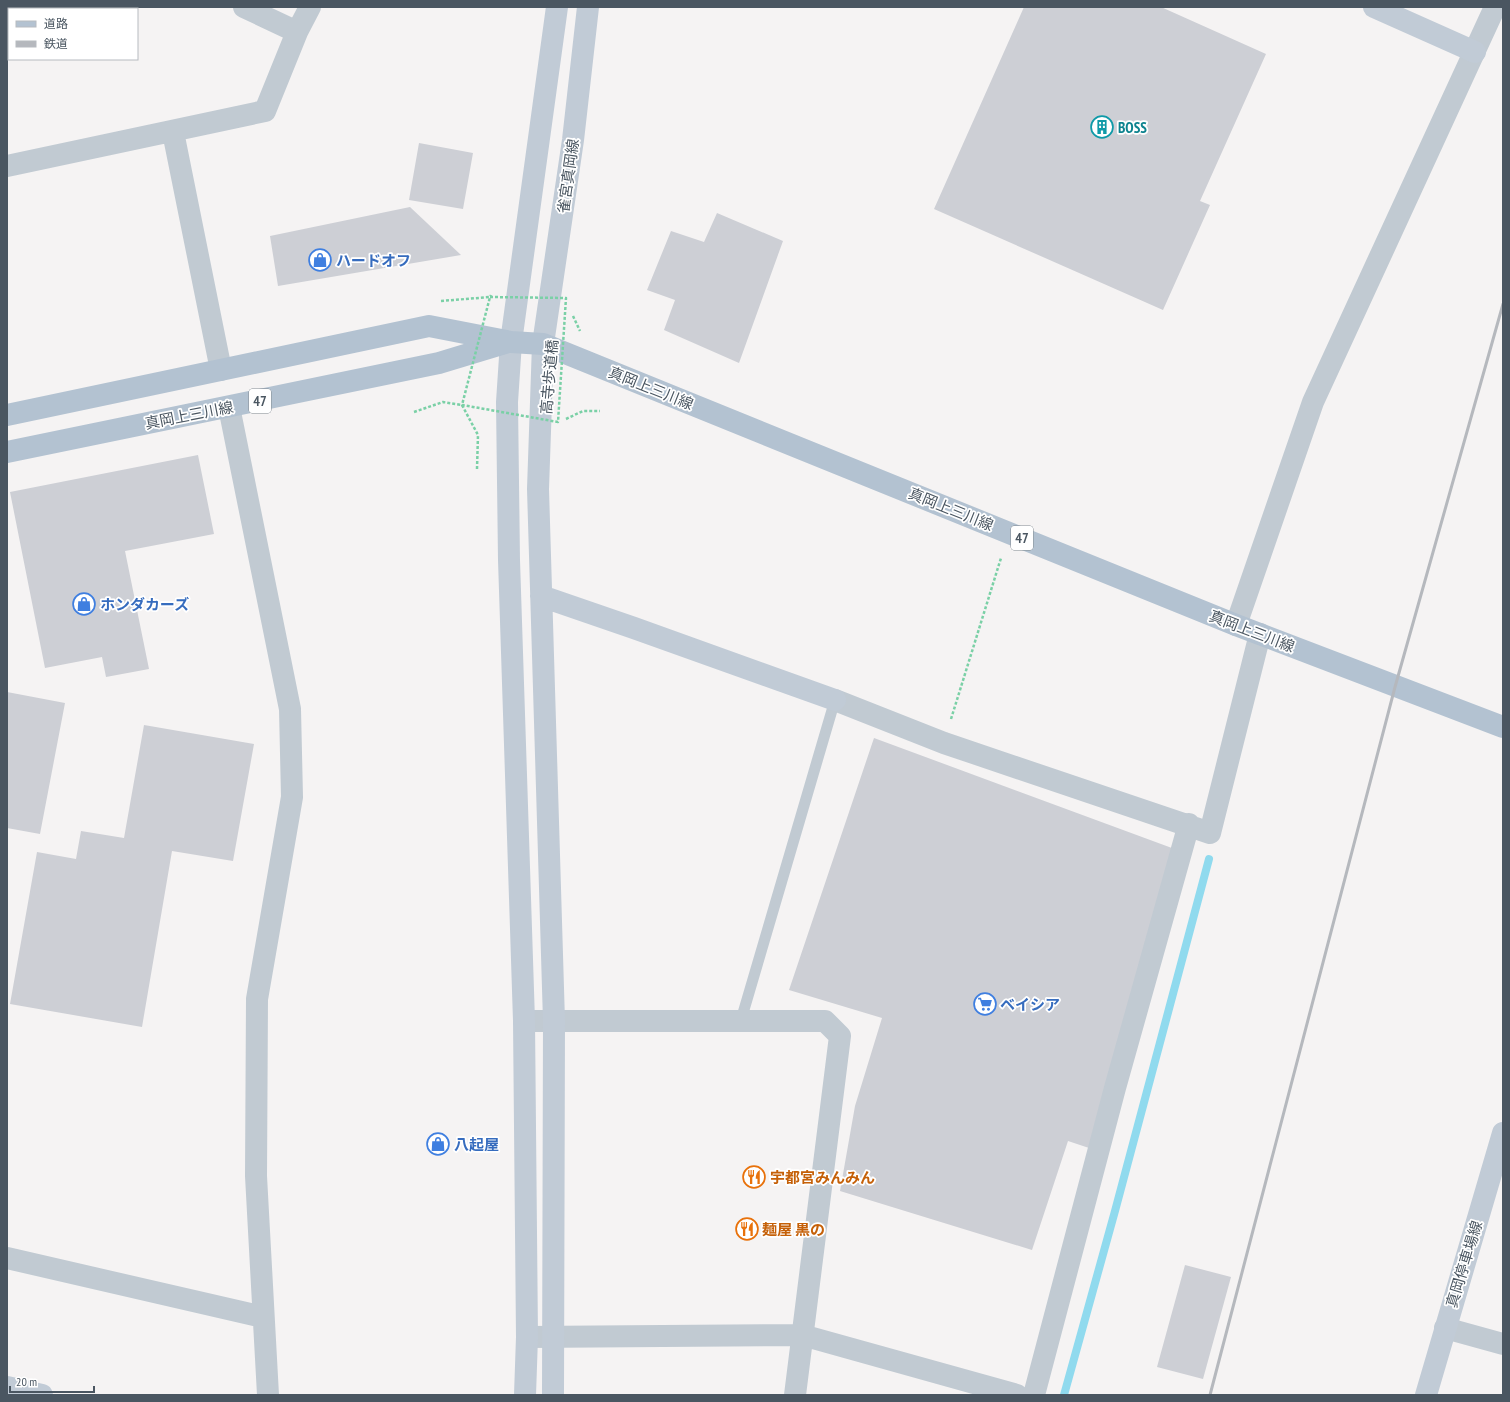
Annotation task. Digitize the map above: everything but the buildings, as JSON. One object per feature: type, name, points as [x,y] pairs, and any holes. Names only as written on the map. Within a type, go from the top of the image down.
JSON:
[{"type":"main road","name":"真岡上三川線","points":[[7,415],[429,326],[511,342],[543,344],[1236,625],[1503,727]]},
{"type":"main road","name":"真岡上三川線","points":[[7,452],[439,363],[511,342]]},
{"type":"street","points":[[244,7],[297,32]]},
{"type":"street","points":[[7,166],[173,132],[265,111],[297,32],[310,7]]},
{"type":"street","points":[[525,1395],[527,1337],[524,1021],[507,474],[507,402],[511,342],[556,7]]},
{"type":"street","name":"雀宮真岡線","points":[[553,1395],[554,1021],[540,596],[538,489],[543,344],[573,140],[588,7]]},
{"type":"street","points":[[1374,7],[1475,52]]},
{"type":"street","points":[[1236,625],[1313,402],[1495,7]]},
{"type":"street","points":[[173,132],[221,370]]},
{"type":"street","points":[[229,407],[290,709],[292,797],[257,1000],[256,1176],[268,1395]]},
{"type":"street","points":[[540,596],[835,700],[944,743],[1189,824],[1210,833],[1260,634]]},
{"type":"street","points":[[1034,1395],[1115,1088],[1189,824]]},
{"type":"street","points":[[524,1021],[825,1021],[840,1036],[795,1395]]},
{"type":"street","name":"真岡停車場線","points":[[1426,1395],[1503,1133]]},
{"type":"street","points":[[7,1258],[263,1317]]},
{"type":"street","points":[[1445,1328],[1503,1344]]},
{"type":"street","points":[[527,1337],[802,1335],[1017,1395]]},
{"type":"street","points":[[7,1387],[42,1395]]},
{"type":"lane","points":[[741,1020],[835,700]]},
{"type":"path","points":[[477,469],[478,435],[462,405],[492,290]]},
{"type":"path","points":[[441,301],[490,297]]},
{"type":"path","name":"高寺歩道橋","points":[[462,405],[558,422],[566,298],[490,297]]},
{"type":"path","points":[[414,412],[442,402],[462,405]]},
{"type":"path","points":[[944,743],[1009,532]]},
{"type":"waterway","points":[[1064,1395],[1209,859]]},
{"type":"railway","points":[[1210,1395],[1395,687],[1503,304]]},
{"type":"place","name":"BOSS","points":[[1102,127]]},
{"type":"place","name":"ハードオフ","points":[[320,260]]},
{"type":"place","name":"ホンダカーズ","points":[[84,604]]},
{"type":"place","name":"ベイシア","points":[[985,1004]]},
{"type":"place","name":"八起屋","points":[[438,1144]]},
{"type":"place","name":"宇都宮みんみん","points":[[754,1177]]},
{"type":"place","name":"麺屋 黒の","points":[[747,1229]]}]
